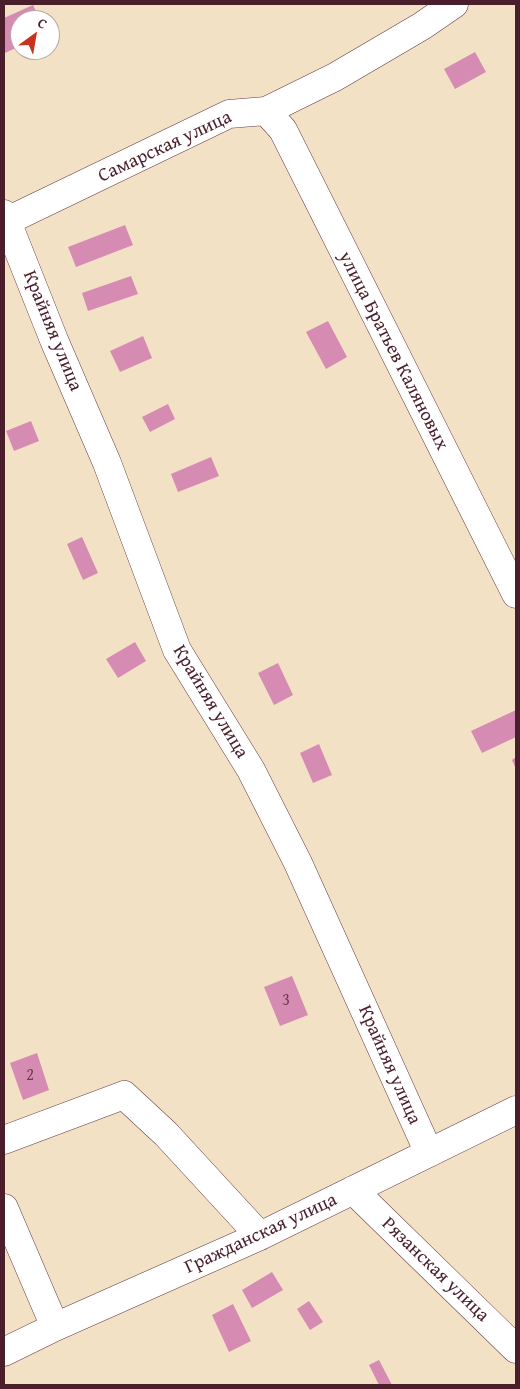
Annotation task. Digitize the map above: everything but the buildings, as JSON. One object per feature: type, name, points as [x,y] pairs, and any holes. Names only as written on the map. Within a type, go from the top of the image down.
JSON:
[{"type":"street","name":"Самарская улица","points":[[6,217],[229,114],[266,111],[335,77],[422,26],[454,4]]},
{"type":"street","name":"улица Братьев Каляновых","points":[[266,111],[283,130],[516,594]]},
{"type":"street","name":"Крайняя улица","points":[[6,217],[54,340],[107,463],[177,650],[251,770],[294,855],[429,1153]]},
{"type":"street","points":[[4,1140],[124,1094],[166,1134],[260,1236]]},
{"type":"street","name":"Гражданская улица","points":[[4,1352],[55,1327],[260,1236],[516,1110]]},
{"type":"street","name":"Рязанская улица","points":[[353,1190],[516,1349]]},
{"type":"street","points":[[4,1208],[55,1327]]}]
